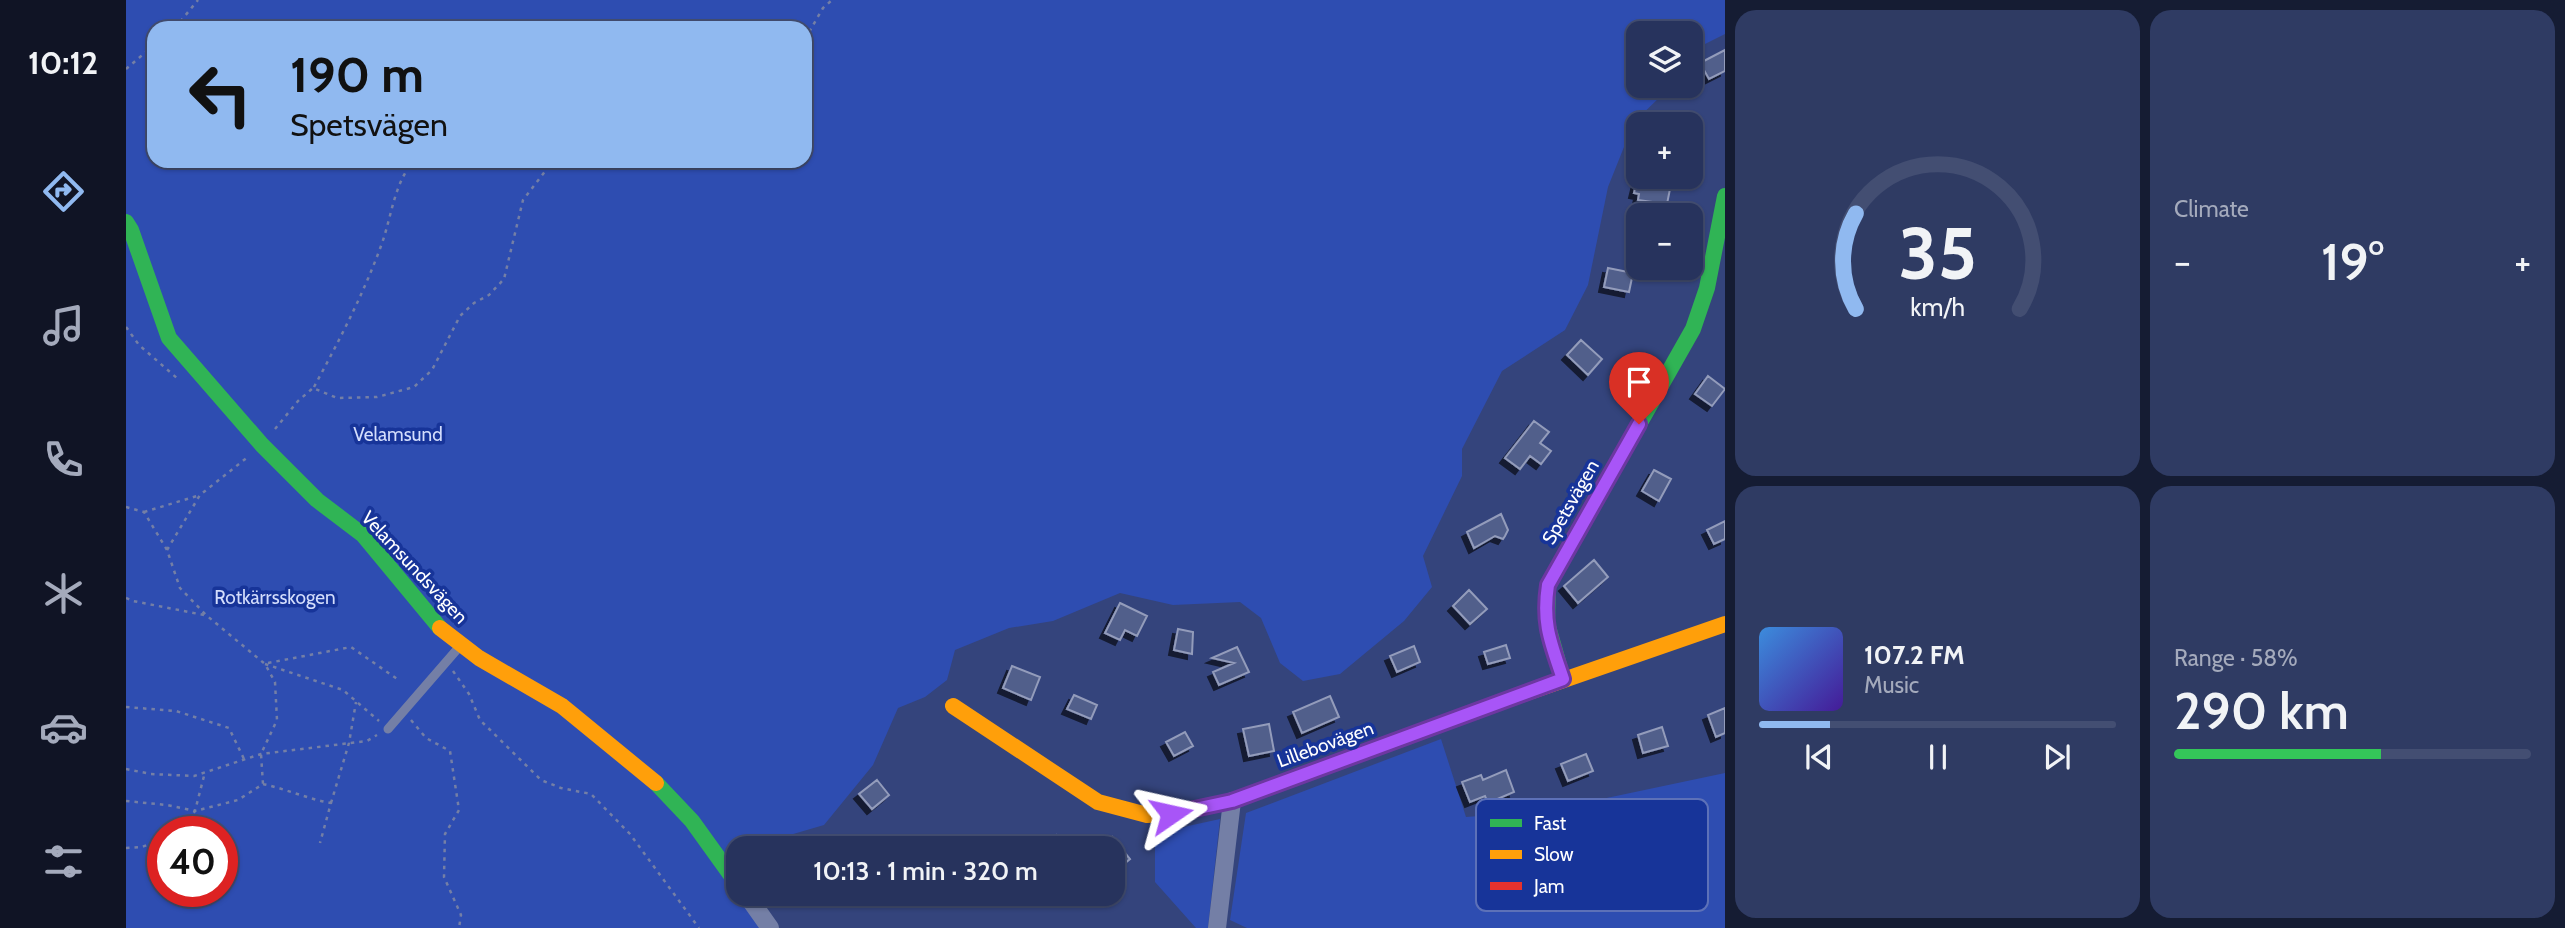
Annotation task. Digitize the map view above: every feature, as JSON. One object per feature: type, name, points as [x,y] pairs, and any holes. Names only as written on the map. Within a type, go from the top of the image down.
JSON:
[{"type":"street","name":"Spetsvägen","points":[[1563,679],[1547,633],[1544,608],[1548,585],[1693,329],[1707,288],[1725,196]]},
{"type":"street","name":"Velamsundsvägen","points":[[126,222],[169,338],[200,377],[262,444],[317,500],[363,536],[434,623],[460,645],[562,706],[660,788],[692,821],[726,868]]},
{"type":"street","name":"Lillebovägen","points":[[953,706],[1098,802],[1147,815],[1190,811],[1232,801],[1563,679],[1725,624]]},
{"type":"street","points":[[1217,928],[1232,801]]},
{"type":"street","points":[[755,906],[771,928]]},
{"type":"lane","points":[[388,729],[460,645]]},
{"type":"path","points":[[181,21],[198,0]]},
{"type":"path","points":[[812,27],[832,0]]},
{"type":"path","points":[[126,69],[147,51]]},
{"type":"path","points":[[167,550],[200,495],[262,444],[298,401],[313,388],[347,326],[382,245],[401,177],[408,168]]},
{"type":"path","points":[[313,388],[337,398],[377,397],[414,387],[432,370],[460,316],[474,303],[489,295],[504,279],[523,201],[547,168]]},
{"type":"path","points":[[126,507],[144,512],[200,495]]},
{"type":"path","points":[[144,512],[167,550],[180,588],[206,615],[265,664],[275,682],[277,720],[261,754],[262,784]]},
{"type":"path","points":[[126,598],[206,615]]},
{"type":"path","points":[[265,664],[351,647],[400,681]]},
{"type":"path","points":[[126,769],[150,774],[194,776],[261,754],[367,741],[388,729],[343,690],[265,664]]},
{"type":"path","points":[[320,843],[349,743],[356,702]]},
{"type":"path","points":[[126,707],[176,710],[229,728],[244,759]]},
{"type":"path","points":[[404,711],[426,738],[450,751],[458,810],[445,834],[444,877],[461,915],[459,928]]},
{"type":"path","points":[[191,816],[205,772]]},
{"type":"path","points":[[126,802],[167,805],[195,811],[238,800],[262,784],[331,803]]},
{"type":"path","points":[[126,848],[147,846]]},
{"type":"green space","name":"Velamsund","points":[[126,0],[1725,0],[1725,34],[1703,45],[1703,21],[1626,21],[1626,98],[1659,98],[1644,112],[1626,112],[1626,142],[1608,187],[1588,285],[1565,330],[1502,371],[1462,449],[1462,476],[1423,556],[1432,587],[1404,621],[1340,674],[1303,681],[1280,663],[1261,618],[1240,602],[1173,605],[1120,593],[1053,621],[1009,628],[955,650],[947,680],[925,697],[898,708],[873,765],[824,825],[786,836],[726,836],[726,906],[760,906],[775,928],[126,928]]},
{"type":"green space","points":[[1441,739],[1466,817],[1476,816],[1476,911],[1708,911],[1708,799],[1602,799],[1725,773],[1725,928],[1247,928],[1230,920],[1246,813]]},
{"type":"green space","points":[[1220,819],[1208,928],[1196,928],[1155,882],[1155,838],[1188,826]]},
{"type":"building","points":[[1725,50],[1725,71],[1709,79],[1703,68],[1703,61]]},
{"type":"building","points":[[1635,189],[1670,189],[1667,203],[1638,200],[1639,194],[1634,193]]},
{"type":"building","points":[[1608,268],[1626,272],[1626,280],[1632,280],[1629,292],[1604,287]]},
{"type":"building","points":[[1581,340],[1602,359],[1588,375],[1567,355]]},
{"type":"building","points":[[1708,376],[1725,389],[1712,406],[1695,394]]},
{"type":"building","points":[[1534,421],[1549,432],[1540,443],[1551,451],[1541,464],[1530,456],[1520,469],[1505,458]]},
{"type":"building","points":[[1654,470],[1671,479],[1659,501],[1642,491]]},
{"type":"building","points":[[1501,514],[1508,530],[1503,539],[1495,536],[1474,548],[1467,532]]},
{"type":"building","points":[[1725,521],[1725,539],[1714,544],[1707,530]]},
{"type":"building","points":[[1594,560],[1608,577],[1578,603],[1564,586]]},
{"type":"building","points":[[1469,590],[1487,609],[1470,624],[1453,606]]},
{"type":"building","points":[[1120,603],[1147,616],[1137,636],[1125,630],[1120,640],[1105,633]]},
{"type":"building","points":[[1178,629],[1193,632],[1192,654],[1174,650]]},
{"type":"building","points":[[1506,645],[1510,658],[1488,664],[1484,652]]},
{"type":"building","points":[[1414,646],[1420,662],[1397,672],[1390,656]]},
{"type":"building","points":[[1237,647],[1249,672],[1219,685],[1213,672],[1234,663],[1212,658]]},
{"type":"building","points":[[1012,666],[1040,677],[1031,700],[1003,688]]},
{"type":"building","points":[[1074,695],[1097,705],[1091,719],[1067,709]]},
{"type":"building","points":[[1330,696],[1339,717],[1302,733],[1293,712]]},
{"type":"building","points":[[1725,708],[1725,733],[1716,737],[1708,715]]},
{"type":"building","points":[[1269,724],[1274,751],[1249,756],[1243,729]]},
{"type":"building","points":[[1662,727],[1668,746],[1643,753],[1638,735]]},
{"type":"building","points":[[1185,732],[1193,746],[1174,756],[1166,742]]},
{"type":"building","points":[[1586,754],[1593,771],[1568,781],[1561,764]]},
{"type":"building","points":[[1506,770],[1514,792],[1497,799],[1486,799],[1485,796],[1470,802],[1462,782],[1481,775],[1483,780]]},
{"type":"building","points":[[877,780],[889,795],[872,809],[859,794]]},
{"type":"traffic: fast","points":[[1563,679],[1547,623],[1548,585],[1693,329],[1707,288],[1725,196]]},
{"type":"traffic: fast","points":[[126,222],[169,338],[262,445],[317,500],[363,535],[440,628]]},
{"type":"traffic: fast","points":[[656,783],[692,821],[726,868]]},
{"type":"traffic: slow","points":[[1503,701],[1725,624]]},
{"type":"traffic: slow","points":[[440,628],[479,658],[562,706],[656,783]]},
{"type":"traffic: slow","points":[[953,706],[1098,802],[1147,815],[1171,814],[1192,809]]},
{"type":"traffic: jam","points":[[1192,809],[1232,801],[1503,701]]},
{"type":"route","points":[[1171,814],[1232,801],[1563,679],[1547,633],[1544,608],[1548,585],[1639,424]]},
{"type":"park label","name":"Rotkärrsskogen","points":[[275,597]]}]
